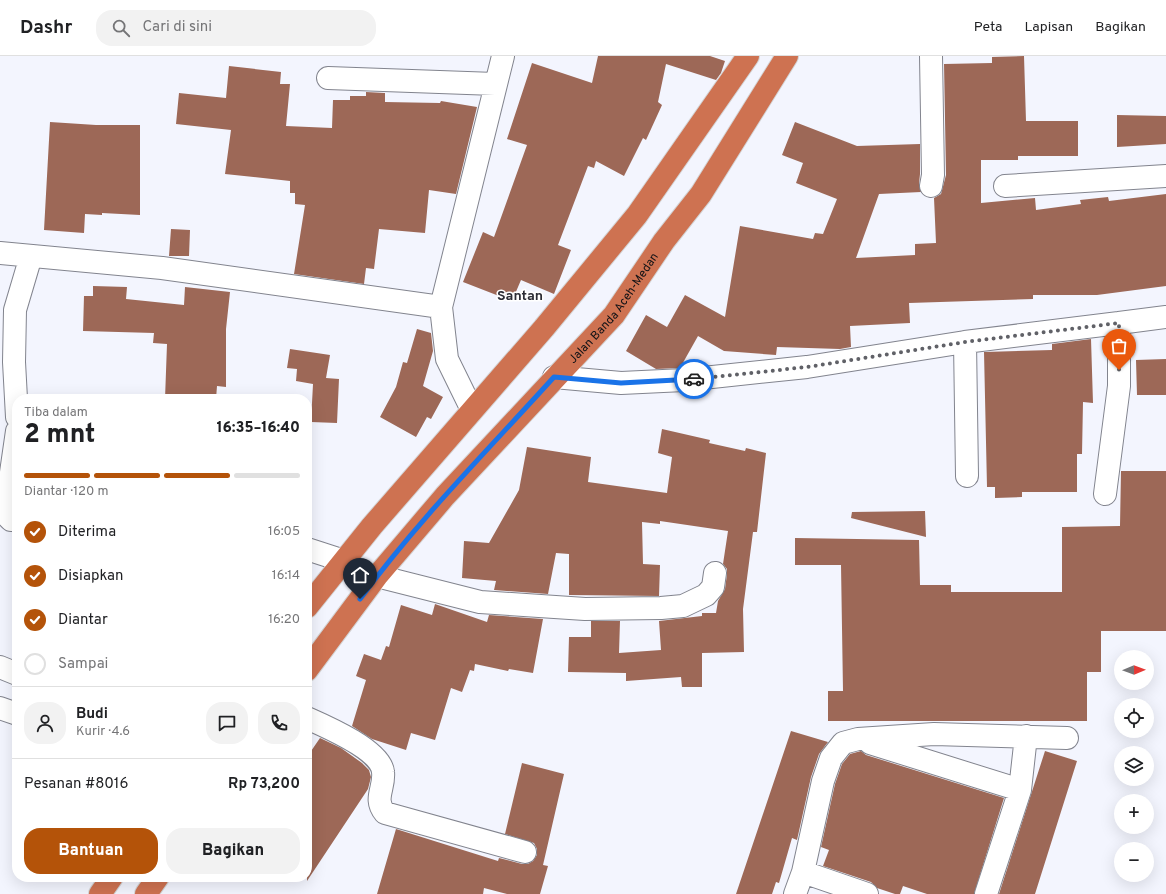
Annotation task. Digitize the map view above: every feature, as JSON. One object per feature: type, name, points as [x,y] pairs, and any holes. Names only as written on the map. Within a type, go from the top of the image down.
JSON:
[{"type":"highway","points":[[312,601],[472,410],[544,328],[637,215],[748,56]]},
{"type":"highway","name":"Jalan Banda Aceh-Medan","points":[[312,663],[377,576],[445,496],[554,377],[614,315],[664,241],[701,194],[787,56]]},
{"type":"highway","points":[[100,894],[108,882]]},
{"type":"highway","points":[[146,894],[154,882]]},
{"type":"street","points":[[472,410],[447,359],[441,307],[503,56]]},
{"type":"street","points":[[931,56],[934,174],[931,186]]},
{"type":"street","points":[[328,78],[495,84]]},
{"type":"street","points":[[1004,186],[1166,176]]},
{"type":"street","points":[[0,253],[162,268],[441,307]]},
{"type":"street","points":[[16,394],[14,362],[15,310],[31,256]]},
{"type":"street","points":[[554,377],[621,383],[684,380],[807,367],[965,342],[1166,317]]},
{"type":"street","points":[[1105,494],[1119,386],[1119,323]]},
{"type":"street","points":[[965,342],[967,476]]},
{"type":"street","points":[[12,465],[5,514],[12,520]]},
{"type":"street","points":[[312,551],[344,561]]},
{"type":"street","points":[[377,576],[480,602],[585,609],[661,608],[683,606],[706,595],[714,587],[715,573]]},
{"type":"street","points":[[0,667],[12,672]]},
{"type":"street","points":[[0,708],[12,712]]},
{"type":"street","points":[[312,720],[334,730],[375,757],[381,765],[383,772],[382,786],[378,799],[380,807],[385,812],[525,852]]},
{"type":"street","points":[[796,894],[803,872],[823,781],[831,758],[843,743],[858,739],[934,734],[1067,738]]},
{"type":"street","points":[[986,894],[1020,790],[1026,736]]},
{"type":"street","points":[[858,739],[1020,790]]},
{"type":"street","points":[[803,872],[867,894]]},
{"type":"building","points":[[598,56],[710,56],[725,61],[721,73],[716,80],[666,64],[658,102],[662,105],[646,140],[643,138],[624,176],[596,161],[594,168],[588,166],[558,245],[571,250],[554,294],[521,280],[512,301],[463,282],[483,232],[494,237],[527,145],[507,139],[532,63],[592,83]]},
{"type":"building","points":[[1024,56],[1026,121],[1078,121],[1078,156],[1018,156],[1018,160],[981,160],[981,203],[1035,198],[1036,210],[1081,204],[1080,200],[1108,197],[1109,201],[1166,194],[1166,286],[1097,295],[1033,295],[1033,299],[909,303],[910,323],[850,326],[851,347],[840,349],[777,347],[776,355],[724,351],[698,336],[680,368],[656,369],[626,351],[646,315],[667,327],[685,295],[725,317],[740,226],[813,239],[815,233],[823,234],[837,199],[796,183],[803,163],[782,155],[795,122],[857,146],[920,144],[919,184],[921,192],[879,194],[856,258],[915,255],[915,244],[936,243],[934,198],[941,194],[946,175],[944,64],[992,63],[992,57]]},
{"type":"building","points":[[229,66],[281,72],[280,84],[290,84],[286,126],[332,128],[333,100],[350,100],[350,96],[366,96],[366,92],[385,93],[385,102],[440,103],[441,101],[477,107],[456,194],[429,190],[425,233],[379,229],[374,269],[366,268],[364,284],[294,274],[305,205],[295,204],[295,193],[290,193],[290,181],[225,174],[231,130],[176,124],[179,93],[226,98]]},
{"type":"building","points":[[1117,115],[1166,116],[1166,144],[1117,147]]},
{"type":"building","points":[[50,122],[96,125],[140,125],[140,215],[102,213],[102,215],[85,214],[84,233],[44,230]]},
{"type":"building","points":[[171,229],[190,230],[189,256],[169,256]]},
{"type":"building","points":[[93,286],[127,287],[126,299],[184,305],[185,287],[230,292],[226,329],[226,387],[217,386],[216,394],[165,394],[167,344],[153,343],[154,333],[83,331],[84,296],[93,296]]},
{"type":"building","points":[[417,329],[431,333],[433,351],[423,386],[443,397],[431,419],[427,417],[416,437],[380,417],[396,387],[403,362],[407,363]]},
{"type":"building","points":[[1091,339],[1093,403],[1083,402],[1082,454],[1077,454],[1077,492],[1022,492],[1022,497],[995,498],[995,487],[987,487],[984,352],[1052,350],[1052,344]]},
{"type":"building","points":[[290,349],[330,355],[326,378],[339,379],[337,423],[312,422],[313,384],[296,381],[297,369],[287,368]]},
{"type":"building","points":[[1166,359],[1166,395],[1137,395],[1136,360]]},
{"type":"building","points":[[662,429],[710,440],[709,443],[745,451],[746,448],[766,453],[757,532],[753,532],[743,609],[744,652],[702,653],[702,687],[682,687],[681,677],[626,681],[626,673],[568,672],[569,637],[591,637],[591,621],[620,621],[619,653],[661,650],[659,621],[702,616],[702,613],[716,613],[718,601],[725,589],[727,569],[723,564],[728,531],[660,521],[660,524],[642,522],[643,564],[660,565],[659,596],[569,595],[569,554],[556,553],[548,594],[494,590],[496,581],[462,578],[464,541],[489,543],[519,490],[527,447],[591,457],[588,482],[667,493],[672,457],[658,453]]},
{"type":"building","points":[[1121,471],[1166,471],[1166,631],[1101,631],[1101,672],[1087,672],[1087,721],[828,721],[828,691],[843,691],[841,565],[795,565],[795,538],[919,540],[920,585],[951,585],[951,592],[1062,592],[1062,527],[1120,526]]},
{"type":"building","points":[[925,511],[926,537],[851,518],[852,512]]},
{"type":"building","points":[[435,604],[487,622],[489,615],[543,619],[533,673],[509,669],[508,671],[475,664],[474,671],[470,670],[462,692],[451,688],[435,740],[411,733],[406,750],[372,739],[352,726],[366,680],[356,676],[364,654],[381,660],[386,646],[389,647],[401,605],[432,615]]},
{"type":"building","points":[[791,731],[828,742],[819,754],[811,777],[797,840],[792,838],[779,883],[776,882],[772,894],[736,894]]},
{"type":"building","points":[[320,738],[341,748],[362,763],[369,770],[371,777],[368,789],[312,873],[312,750]]},
{"type":"building","points":[[861,751],[866,755],[1004,798],[974,894],[927,894],[903,886],[900,894],[895,894],[877,888],[871,882],[823,866],[829,850],[821,847],[835,784],[842,764],[850,754]]},
{"type":"building","points":[[1045,751],[1077,761],[1035,894],[999,894]]},
{"type":"building","points":[[522,763],[564,774],[543,865],[548,866],[540,894],[507,894],[484,888],[483,894],[377,894],[396,829],[498,861],[499,858],[522,864],[528,864],[533,861],[537,855],[537,849],[534,843],[505,834]]},
{"type":"way so far","points":[[694,379],[807,367],[965,342],[1119,323],[1119,370]]},
{"type":"district","name":"Santan","points":[[520,295]]},
{"type":"route","points":[[360,599],[377,576],[445,496],[554,377],[621,383],[694,379]]}]
